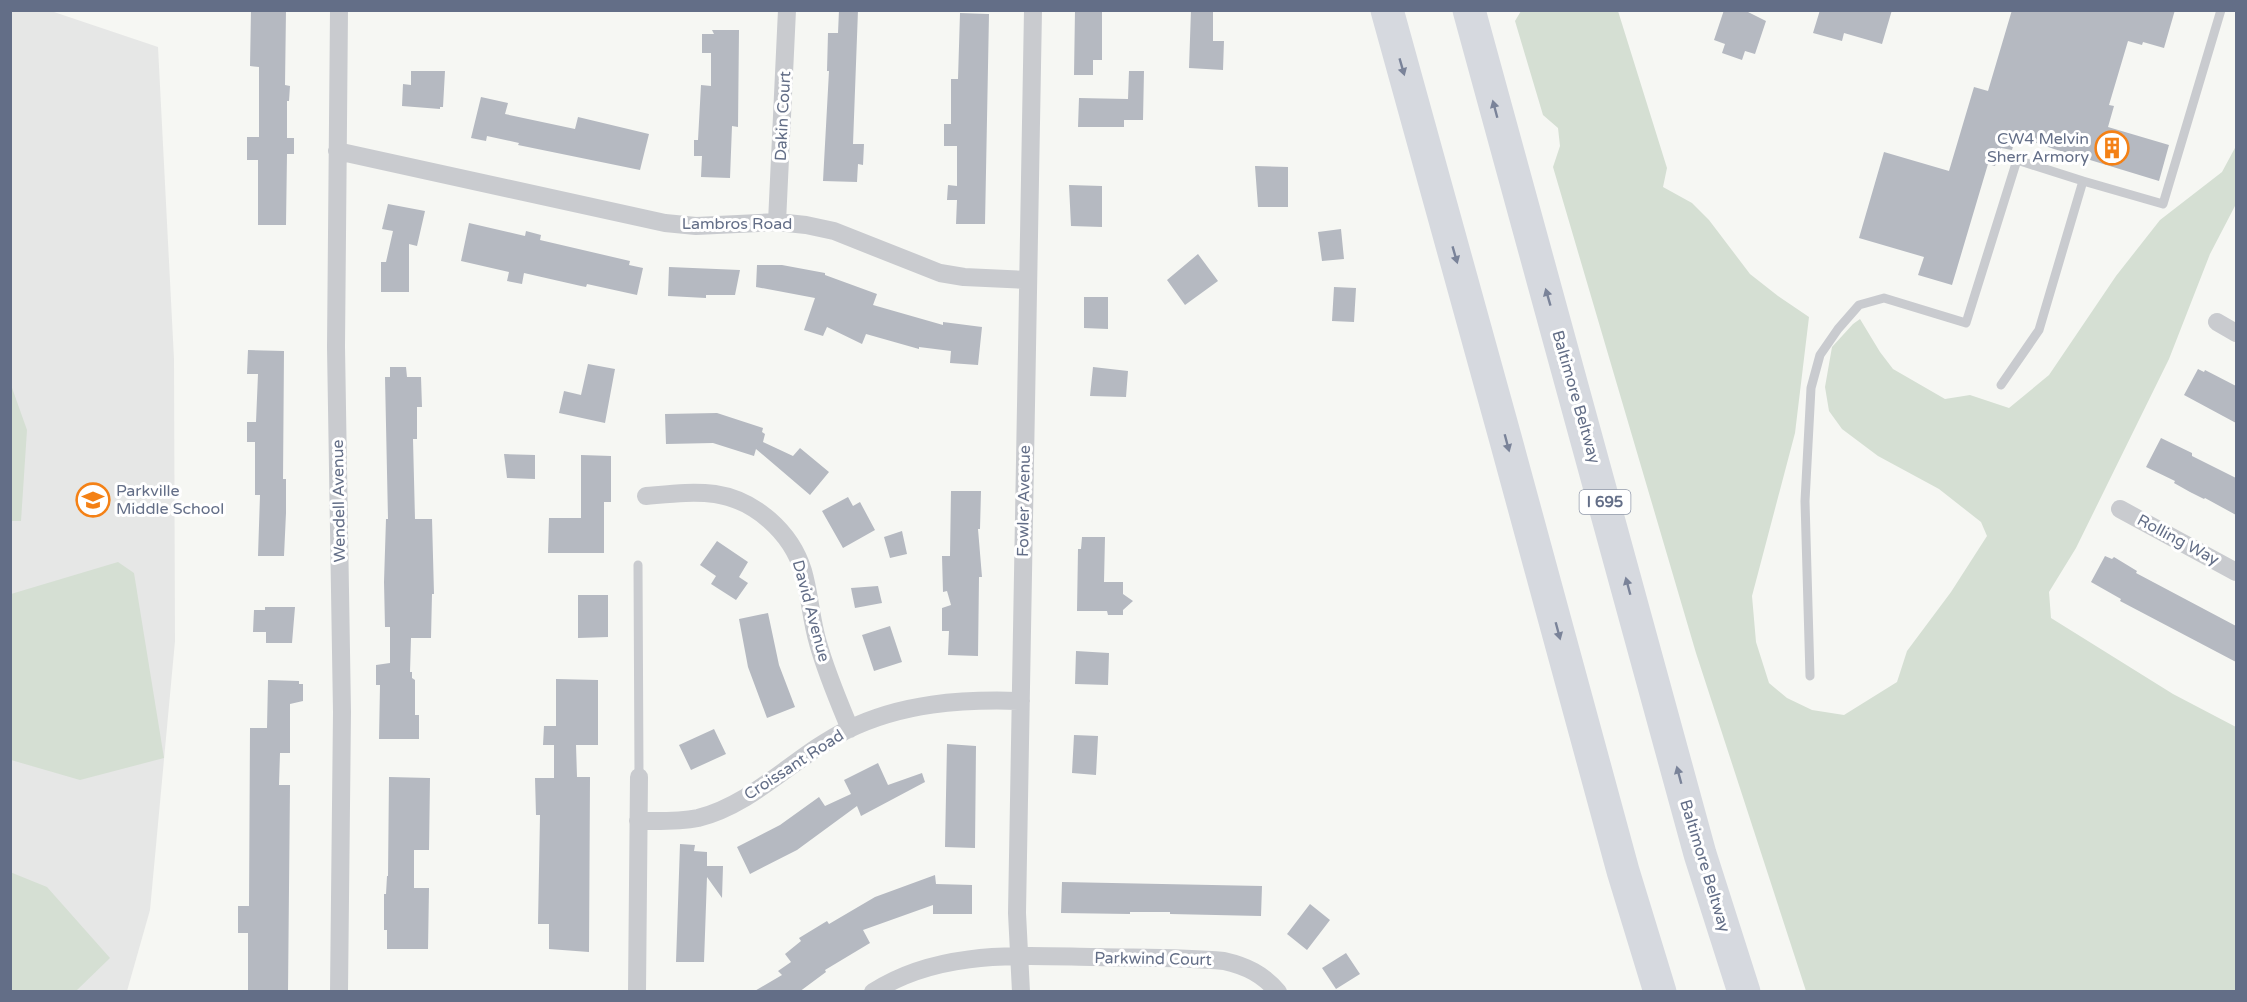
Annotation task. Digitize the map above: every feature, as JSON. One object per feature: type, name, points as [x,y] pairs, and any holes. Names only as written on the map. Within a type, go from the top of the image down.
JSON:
[{"type":"highway","points":[[1387,10],[1509,448],[1623,871],[1660,992]]},
{"type":"highway","name":"Baltimore Beltway","points":[[1469,10],[1700,854],[1744,992]]},
{"type":"street","name":"Wendell Avenue","points":[[339,10],[336,347],[342,712],[339,992]]},
{"type":"street","name":"Dakin Court","points":[[777,222],[787,10]]},
{"type":"street","name":"Fowler Avenue","points":[[1020,992],[1018,956],[1021,701],[1033,10]]},
{"type":"street","name":"Lambros Road","points":[[338,151],[665,223],[696,226],[777,222],[806,225],[834,231],[940,273],[964,277],[1028,280]]},
{"type":"street","points":[[2217,322],[2236,333]]},
{"type":"street","name":"David Avenue","points":[[646,496],[676,493],[716,494],[750,507],[765,516],[778,529],[789,542],[803,571],[817,641],[850,729]]},
{"type":"street","name":"Rolling Way","points":[[2120,509],[2236,572]]},
{"type":"street","name":"Croissant Road","points":[[638,821],[671,822],[697,818],[719,811],[739,801],[831,738],[893,712],[915,706],[985,700],[1021,701]]},
{"type":"street","points":[[637,992],[639,777]]},
{"type":"street","name":"Parkwind Court","points":[[873,992],[890,981],[941,963],[969,958],[1018,956],[1224,961],[1244,965],[1260,975],[1278,992]]},
{"type":"lane","points":[[1810,676],[1805,501],[1811,388],[1820,355],[1859,305],[1884,298],[1966,324],[2017,160],[2163,204],[2220,10]]},
{"type":"lane","points":[[2001,385],[2039,330],[2083,181]]},
{"type":"lane","points":[[638,565],[639,777]]},
{"type":"shaded area","name":"Parkville Middle School","points":[[10,11],[51,11],[158,47],[174,359],[175,641],[150,910],[127,991],[11,991]]},
{"type":"shaded area","points":[[1521,11],[1618,11],[1667,168],[1663,187],[1692,203],[1709,220],[1750,274],[1809,317],[1795,433],[1752,596],[1756,642],[1769,683],[1787,698],[1812,710],[1844,715],[1897,682],[1907,651],[1951,592],[1987,536],[1981,522],[1939,489],[1878,456],[1842,429],[1829,411],[1825,387],[1832,347],[1860,319],[1893,369],[1945,399],[1970,395],[2009,408],[2049,375],[2116,276],[2160,220],[2222,172],[2236,146],[2236,204],[2210,254],[2169,359],[2076,548],[2049,592],[2051,618],[2173,694],[2236,727],[2236,991],[1806,991],[1696,653],[1553,167],[1560,146],[1558,128],[1543,115],[1515,21]]},
{"type":"shaded area","points":[[11,385],[27,430],[21,521],[11,521]]},
{"type":"shaded area","points":[[118,562],[134,573],[164,758],[80,780],[11,760],[11,594]]},
{"type":"shaded area","points":[[10,872],[47,887],[110,958],[76,991],[11,991]]},
{"type":"building","points":[[251,10],[286,10],[285,85],[290,86],[289,101],[287,101],[287,138],[294,138],[294,154],[287,154],[286,225],[258,225],[258,160],[247,160],[247,137],[259,137],[259,67],[250,66]]},
{"type":"building","points":[[839,10],[858,10],[853,144],[864,144],[863,165],[858,164],[857,182],[823,181],[829,71],[827,71],[828,33],[838,33]]},
{"type":"building","points":[[1075,10],[1102,10],[1102,60],[1093,60],[1093,75],[1074,75]]},
{"type":"building","points":[[1191,10],[1213,10],[1213,41],[1224,41],[1223,70],[1189,68]]},
{"type":"building","points":[[1724,10],[1744,10],[1766,21],[1755,54],[1745,51],[1742,60],[1722,53],[1725,44],[1714,40]]},
{"type":"building","points":[[1820,10],[1892,10],[1882,44],[1844,33],[1842,41],[1813,33]]},
{"type":"building","name":"CW4 Melvin Sherr Armory","points":[[2012,10],[2175,10],[2164,48],[2143,42],[2142,45],[2128,41],[2109,105],[2114,106],[2108,127],[2169,145],[2159,181],[2016,136],[2012,150],[2001,148],[1995,166],[1988,164],[1952,285],[1918,275],[1924,257],[1859,238],[1884,152],[1949,171],[1974,87],[1988,91]]},
{"type":"building","points":[[960,13],[989,14],[985,224],[956,224],[957,200],[947,200],[948,185],[957,186],[957,146],[944,146],[944,124],[951,124],[951,79],[958,79]]},
{"type":"building","points":[[712,30],[739,30],[738,127],[732,126],[730,178],[701,177],[702,156],[694,156],[694,140],[698,140],[701,85],[711,86],[711,53],[702,53],[702,34],[714,34]]},
{"type":"building","points":[[411,71],[445,71],[443,107],[440,109],[402,106],[403,84],[411,85]]},
{"type":"building","points":[[1129,71],[1144,71],[1143,120],[1124,120],[1124,127],[1078,127],[1079,98],[1128,99]]},
{"type":"building","points":[[481,97],[508,103],[505,114],[575,129],[578,117],[649,134],[640,170],[518,145],[519,143],[487,136],[486,141],[471,138]]},
{"type":"building","points":[[1255,166],[1288,167],[1288,207],[1258,207]]},
{"type":"building","points":[[1069,185],[1102,186],[1102,227],[1071,226]]},
{"type":"building","points":[[388,204],[425,211],[417,246],[409,244],[409,292],[381,292],[381,262],[386,262],[393,231],[382,229]]},
{"type":"building","points":[[469,223],[525,236],[526,231],[541,235],[540,240],[630,261],[629,265],[643,268],[637,295],[587,284],[586,287],[524,273],[522,284],[507,281],[509,272],[461,261]]},
{"type":"building","points":[[1341,229],[1344,259],[1322,261],[1318,232]]},
{"type":"building","points":[[1198,254],[1218,281],[1185,305],[1167,280]]},
{"type":"building","points":[[757,265],[782,265],[825,273],[825,275],[877,294],[873,305],[943,325],[943,322],[982,327],[978,365],[950,363],[951,351],[919,347],[919,349],[866,334],[862,344],[827,327],[823,336],[804,330],[815,298],[756,287]]},
{"type":"building","points":[[669,267],[740,270],[735,295],[706,295],[706,298],[668,296]]},
{"type":"building","points":[[1334,287],[1356,288],[1354,322],[1332,321]]},
{"type":"building","points":[[1084,297],[1108,297],[1108,329],[1084,328]]},
{"type":"building","points":[[248,350],[284,351],[283,479],[286,479],[286,513],[284,556],[258,556],[260,495],[255,495],[255,442],[247,442],[247,422],[256,422],[258,374],[247,374]]},
{"type":"building","points":[[588,364],[615,369],[605,423],[559,413],[564,391],[581,395]]},
{"type":"building","points":[[390,367],[406,367],[407,377],[421,377],[422,407],[417,407],[417,439],[413,439],[415,519],[432,519],[434,594],[432,594],[431,638],[411,638],[410,672],[415,680],[415,715],[419,715],[419,739],[379,739],[380,685],[376,685],[376,665],[390,663],[390,627],[385,627],[384,582],[386,519],[388,519],[385,377],[390,377]]},
{"type":"building","points":[[1093,367],[1128,371],[1126,397],[1090,396]]},
{"type":"building","points":[[2198,369],[2204,372],[2205,370],[2236,386],[2236,423],[2184,395]]},
{"type":"building","points":[[717,413],[763,428],[762,432],[765,434],[763,442],[793,456],[800,448],[829,472],[810,495],[756,449],[754,456],[713,443],[666,444],[665,414]]},
{"type":"building","points":[[2161,438],[2236,478],[2236,515],[2146,467]]},
{"type":"building","points":[[504,454],[535,455],[535,479],[507,478]]},
{"type":"building","points":[[581,455],[611,456],[611,502],[604,502],[604,553],[548,553],[549,518],[581,518]]},
{"type":"building","points":[[951,491],[981,491],[980,529],[978,529],[982,577],[979,577],[978,656],[948,655],[949,631],[942,631],[942,608],[951,605],[947,591],[943,592],[942,556],[950,556]]},
{"type":"building","points":[[848,497],[853,506],[860,502],[875,530],[843,548],[822,511]]},
{"type":"building","points":[[902,531],[907,554],[890,558],[884,537]]},
{"type":"building","points":[[1082,537],[1105,537],[1104,582],[1123,582],[1123,594],[1133,601],[1123,610],[1123,615],[1108,615],[1107,611],[1077,611],[1078,549],[1081,549]]},
{"type":"building","points":[[717,541],[748,562],[739,577],[748,583],[736,600],[711,584],[716,576],[700,565]]},
{"type":"building","points":[[2105,556],[2112,559],[2114,557],[2137,571],[2136,573],[2236,626],[2236,662],[2120,601],[2121,599],[2091,582]]},
{"type":"building","points":[[878,586],[882,603],[855,608],[851,588]]},
{"type":"building","points":[[578,595],[608,595],[608,637],[578,638]]},
{"type":"building","points":[[265,607],[295,607],[292,643],[266,643],[266,632],[253,632],[254,610],[265,610]]},
{"type":"building","points":[[768,613],[779,665],[795,707],[767,718],[748,667],[739,619]]},
{"type":"building","points":[[890,626],[902,662],[874,671],[862,635]]},
{"type":"building","points":[[1076,651],[1109,653],[1108,685],[1075,684]]},
{"type":"building","points":[[556,679],[598,680],[598,745],[576,745],[577,777],[590,777],[589,952],[549,949],[549,924],[538,924],[540,815],[536,815],[535,778],[554,778],[554,745],[543,745],[544,726],[556,726]]},
{"type":"building","points":[[268,680],[299,681],[299,684],[303,684],[303,701],[290,704],[290,753],[280,753],[279,785],[290,785],[288,992],[248,992],[248,933],[238,933],[238,906],[249,906],[250,728],[267,728]]},
{"type":"building","points":[[714,729],[726,754],[691,770],[679,745]]},
{"type":"building","points":[[1074,735],[1098,736],[1096,775],[1072,773]]},
{"type":"building","points":[[947,744],[976,746],[975,848],[945,847]]},
{"type":"building","points":[[878,763],[888,785],[922,773],[925,782],[861,816],[857,806],[797,850],[750,874],[737,847],[780,825],[819,797],[825,806],[851,794],[844,780]]},
{"type":"building","points":[[389,777],[430,778],[429,850],[414,850],[414,888],[429,888],[428,949],[387,949],[387,930],[384,930],[384,894],[386,894],[388,876]]},
{"type":"building","points":[[680,844],[695,845],[694,851],[707,852],[707,866],[723,866],[722,898],[707,877],[704,962],[676,962]]},
{"type":"building","points":[[935,875],[936,884],[972,885],[972,914],[933,914],[933,905],[863,930],[870,943],[825,970],[826,972],[799,992],[753,992],[782,975],[778,971],[791,962],[785,954],[801,941],[799,938],[827,921],[829,924],[875,897]]},
{"type":"building","points":[[1062,882],[1262,886],[1261,916],[1170,914],[1170,912],[1061,913]]},
{"type":"building","points":[[1310,904],[1330,920],[1307,950],[1287,934]]},
{"type":"building","points":[[1346,953],[1360,974],[1336,989],[1322,968]]},
{"type":"place","name":"CW4 Melvin Sherr Armory","points":[[2112,148]]},
{"type":"place","name":"Parkville Middle School","points":[[93,500]]}]
